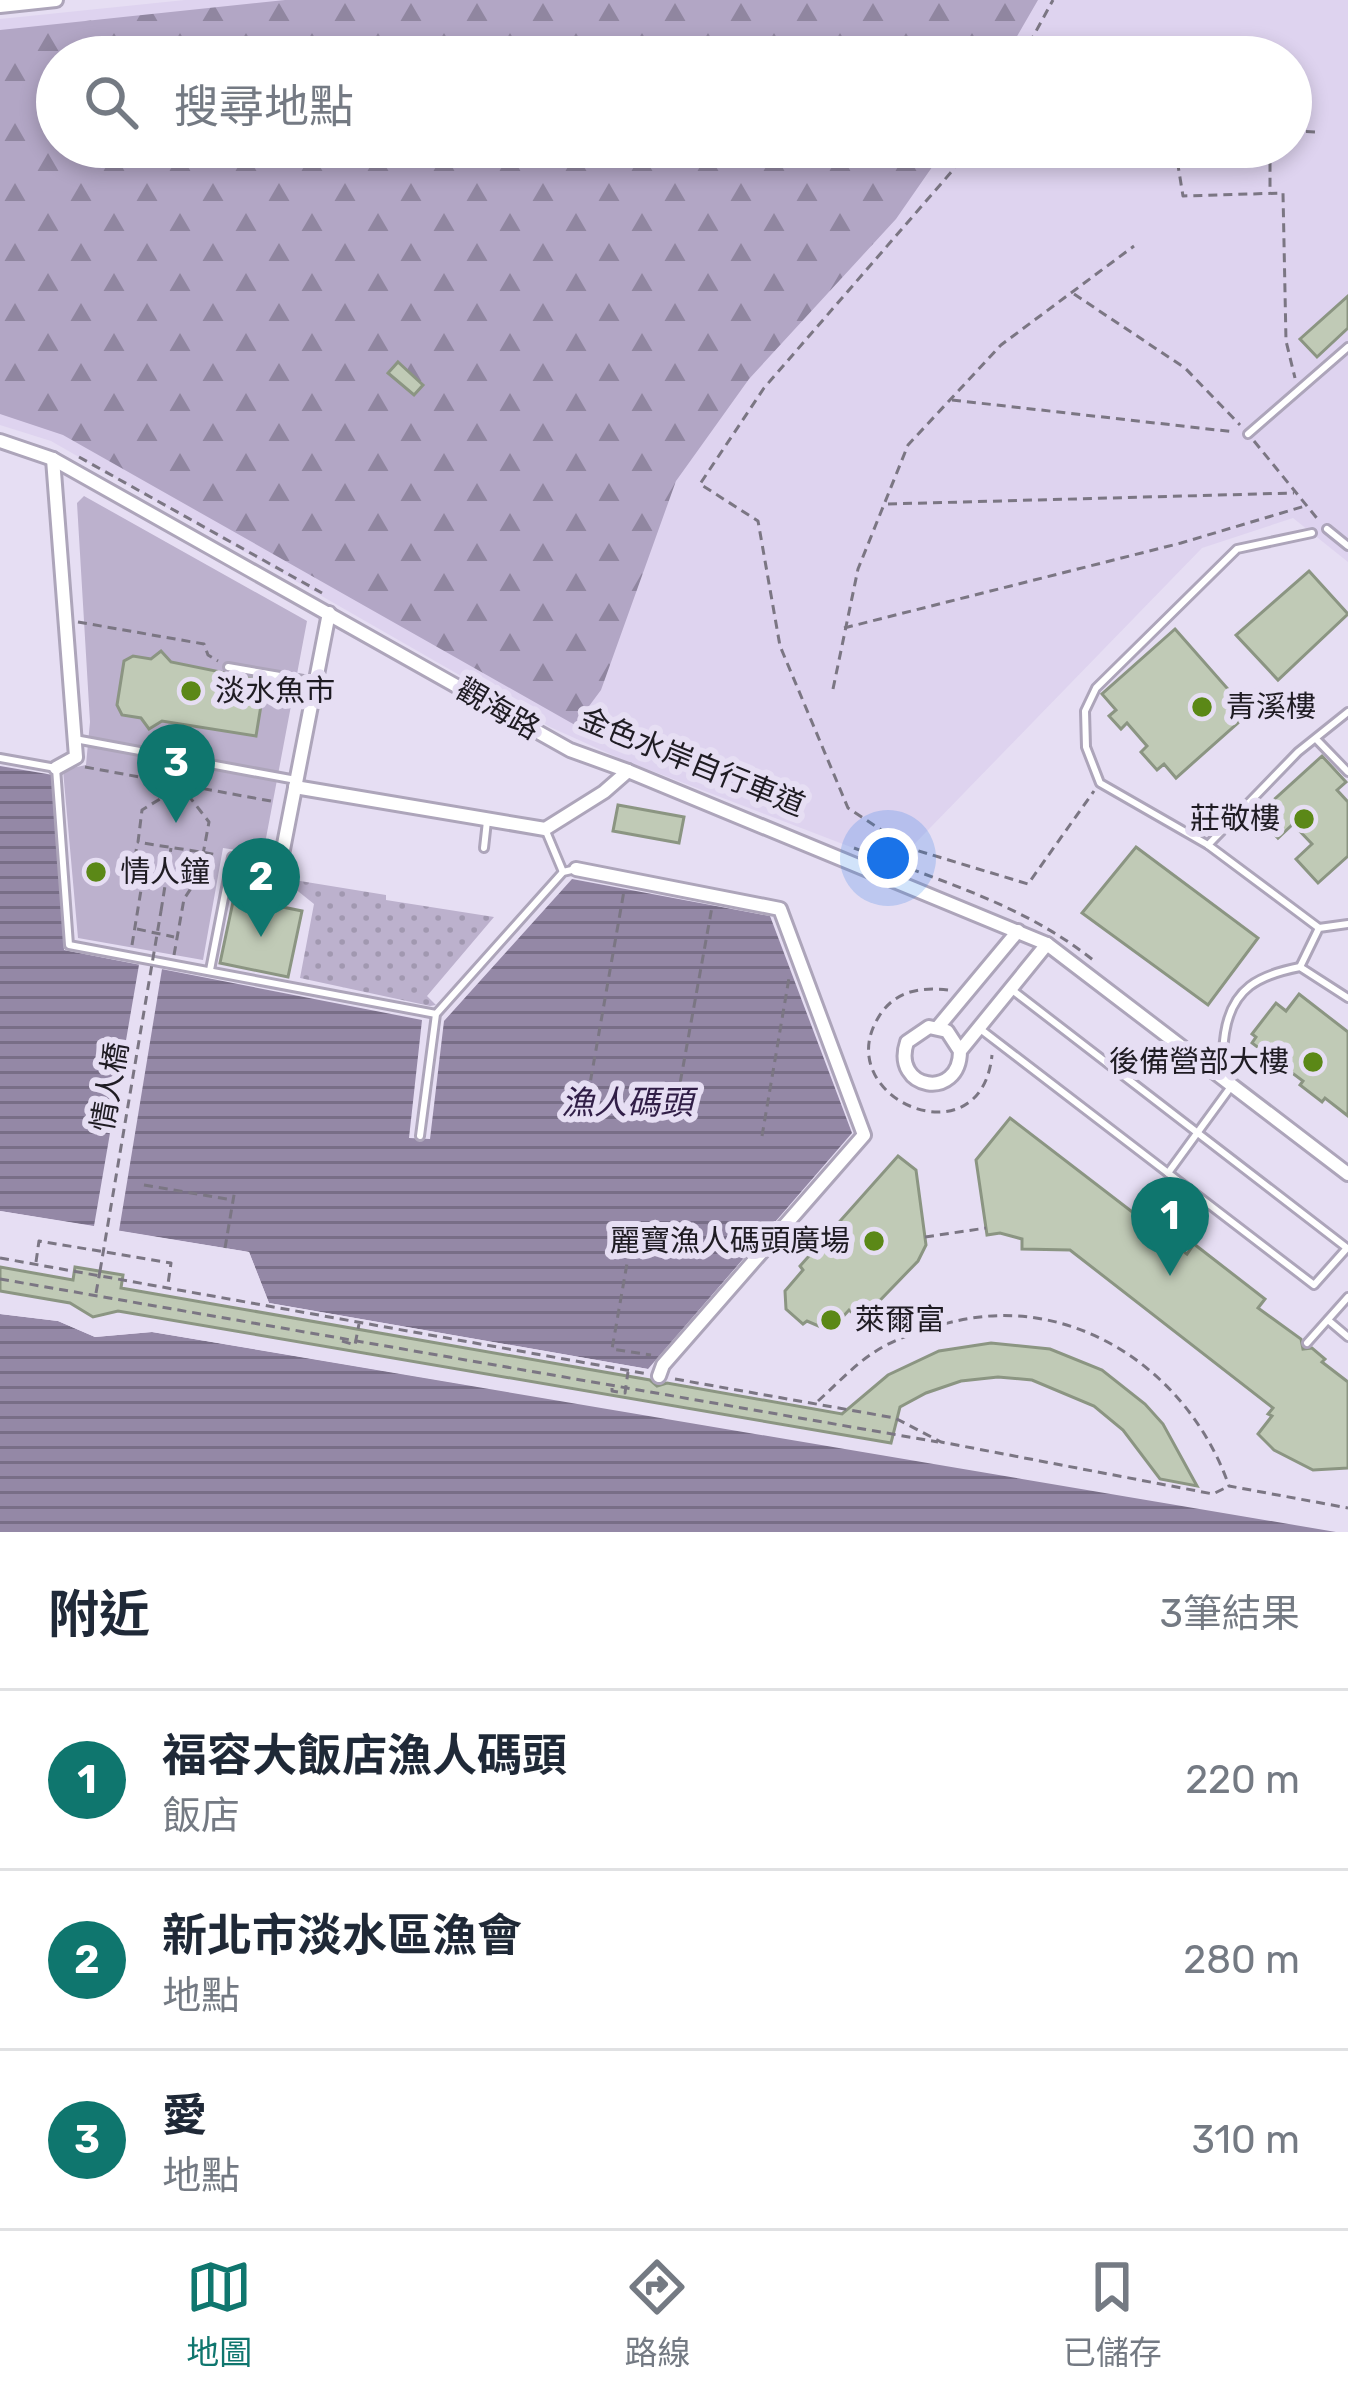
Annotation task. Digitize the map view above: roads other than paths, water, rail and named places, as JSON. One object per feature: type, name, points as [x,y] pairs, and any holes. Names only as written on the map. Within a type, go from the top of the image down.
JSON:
[{"type":"street","points":[[0,6],[56,0]]},
{"type":"street","name":"觀海路","points":[[0,441],[60,455],[570,751],[1047,944],[1348,1174]]},
{"type":"street","points":[[56,768],[76,757],[64,620],[60,455]]},
{"type":"street","points":[[280,865],[328,613]]},
{"type":"street","points":[[296,784],[545,829],[628,771]]},
{"type":"street","points":[[569,871],[780,909],[864,1135],[663,1365],[659,1376]]},
{"type":"street","points":[[938,1028],[1018,931]]},
{"type":"street","points":[[960,1051],[1047,944]]},
{"type":"street","points":[[938,1028],[955,1037],[960,1065],[948,1080],[929,1084],[912,1076],[904,1060],[907,1042],[920,1029],[938,1028]]},
{"type":"lane","points":[[1249,434],[1348,347]]},
{"type":"lane","points":[[1327,529],[1348,546]]},
{"type":"lane","points":[[1312,533],[1237,549],[1096,688],[1085,712],[1086,747],[1100,783],[1208,845],[1319,928],[1348,924]]},
{"type":"lane","points":[[227,667],[315,682]]},
{"type":"lane","points":[[1208,845],[1298,752],[1348,712]]},
{"type":"lane","points":[[75,739],[296,784]]},
{"type":"lane","points":[[1316,740],[1348,772]]},
{"type":"lane","points":[[0,758],[56,768],[69,945],[436,1013]]},
{"type":"lane","points":[[484,848],[487,821]]},
{"type":"lane","points":[[420,1136],[436,1013],[569,871],[545,829]]},
{"type":"lane","points":[[210,970],[232,857],[280,865]]},
{"type":"lane","points":[[1300,968],[1319,928]]},
{"type":"lane","points":[[1215,1072],[1232,1006],[1246,985],[1271,973],[1300,968],[1348,998]]},
{"type":"lane","points":[[979,1028],[1313,1285],[1347,1248],[1011,988]]},
{"type":"lane","points":[[1168,1173],[1232,1085]]},
{"type":"lane","points":[[1307,1343],[1348,1297]]},
{"type":"lane","points":[[1328,1320],[1348,1337]]},
{"type":"water","name":"漁人碼頭","points":[[0,766],[53,775],[64,950],[422,1020],[409,1138],[430,1139],[444,1021],[572,879],[770,916],[852,1133],[648,1369],[269,1303],[249,1252],[0,1211]]},
{"type":"water","points":[[0,1314],[58,1321],[95,1337],[152,1332],[1336,1532],[0,1532]]},
{"type":"place","name":"淡水魚市","points":[[191,691]]},
{"type":"place","name":"青溪樓","points":[[1202,707]]},
{"type":"place","name":"莊敬樓","points":[[1304,819]]},
{"type":"place","name":"愛","points":[[176,823]]},
{"type":"place","name":"情人鐘","points":[[96,872]]},
{"type":"place","name":"新北市淡水區漁會","points":[[261,937]]},
{"type":"place","name":"後備營部大樓","points":[[1313,1062]]},
{"type":"place","name":"麗寶漁人碼頭廣場","points":[[874,1241]]},
{"type":"place","name":"福容大飯店漁人碼頭","points":[[1170,1276]]},
{"type":"place","name":"萊爾富","points":[[831,1320]]}]
